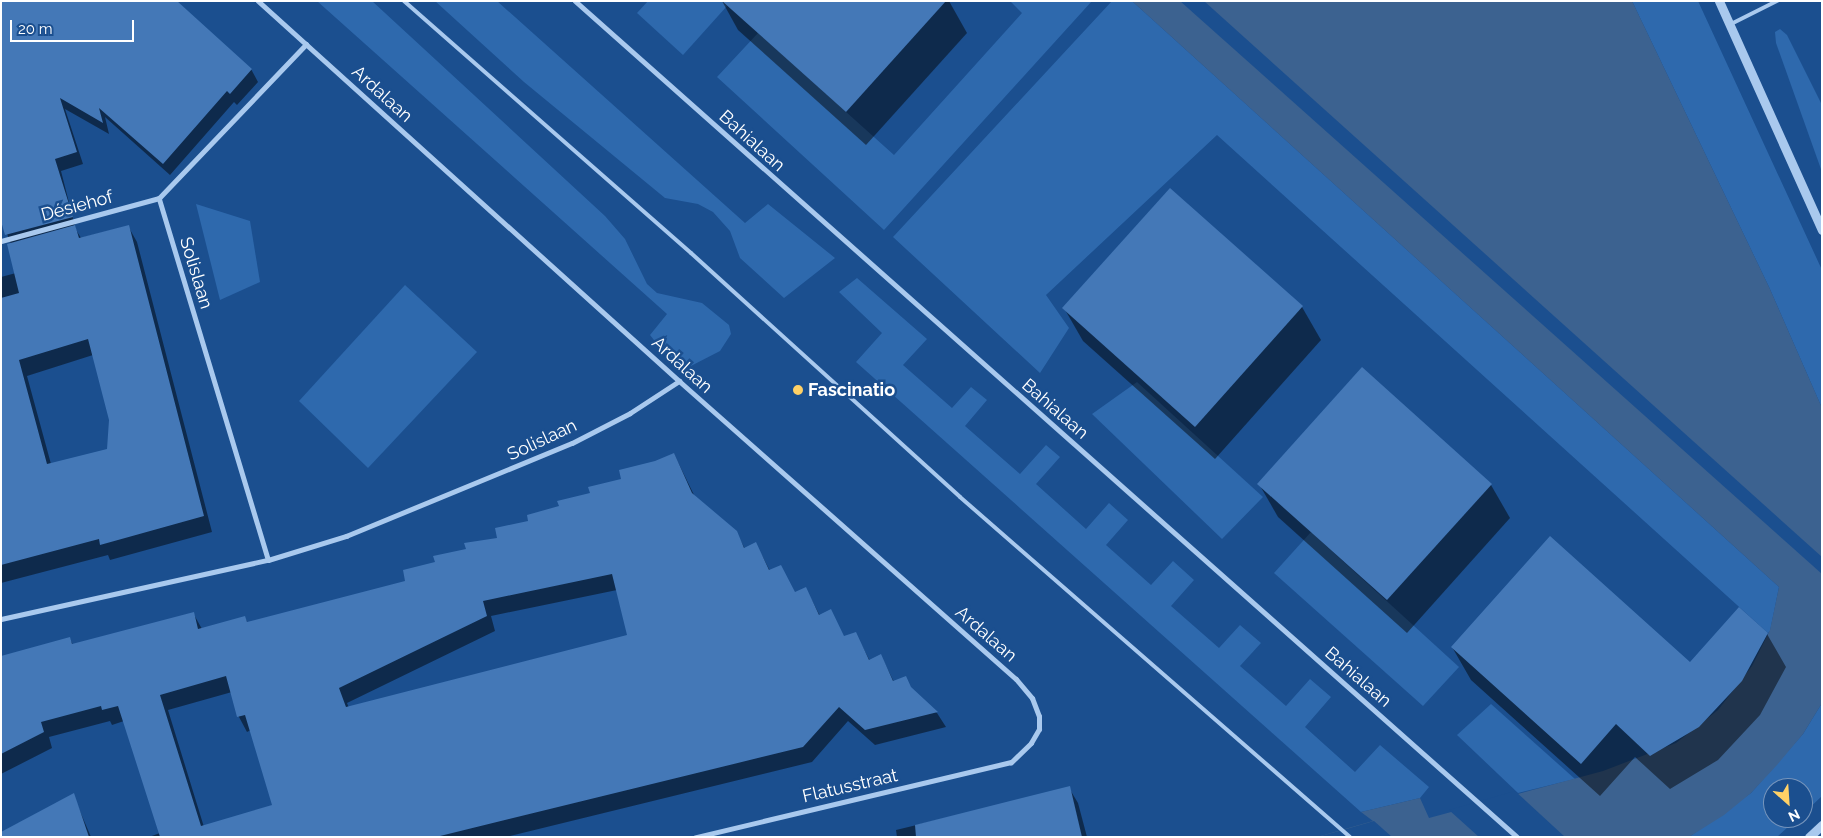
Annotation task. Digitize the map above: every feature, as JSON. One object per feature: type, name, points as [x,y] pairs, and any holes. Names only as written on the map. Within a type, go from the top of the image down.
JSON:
[{"type":"street","name":"Ardalaan","points":[[258,1],[678,381],[1016,679],[1032,698],[1039,716],[1039,729],[1023,754],[1011,762]]},
{"type":"street","name":"Bahialaan","points":[[575,1],[1517,837]]},
{"type":"street","points":[[1719,1],[1822,230]]},
{"type":"street","points":[[159,198],[306,44]]},
{"type":"street","name":"Désiehof","points":[[1,241],[159,198]]},
{"type":"street","name":"Solislaan","points":[[159,198],[268,560]]},
{"type":"street","name":"Solislaan","points":[[1,619],[268,560],[346,536],[504,473],[630,413],[678,381]]},
{"type":"street","name":"Flatusstraat","points":[[695,837],[1011,762]]},
{"type":"street","points":[[1809,837],[1822,825]]},
{"type":"lane","points":[[404,1],[691,253],[967,503],[1350,837]]},
{"type":"lane","points":[[1729,25],[1777,1]]},
{"type":"shaded area","points":[[317,1],[372,1],[605,216],[625,239],[647,284],[657,293],[702,303],[729,325],[731,334],[720,351],[687,368],[661,349],[650,335],[667,314]]},
{"type":"shaded area","points":[[435,1],[497,1],[745,223],[768,204],[835,258],[784,298],[740,258],[730,231],[713,212],[698,204],[665,198],[524,82]]},
{"type":"shaded area","points":[[648,1],[722,1],[727,6],[683,55],[637,13]]},
{"type":"shaded area","points":[[1010,1],[1092,1],[884,230],[717,77],[758,33],[894,155],[1022,13]]},
{"type":"shaded area","points":[[1112,1],[1132,1],[1779,587],[1770,631],[1768,633],[1217,135],[1046,295],[1069,328],[1040,373],[893,237]]},
{"type":"shaded area","points":[[1132,1],[1632,1],[1769,287],[1822,408],[1822,703],[1803,734],[1751,793],[1724,815],[1689,837],[1317,837],[1373,821],[1361,812],[1420,798],[1429,818],[1603,771],[1676,743],[1718,710],[1752,666],[1770,630],[1779,587]]},
{"type":"shaded area","points":[[1632,1],[1698,1],[1822,270],[1822,408],[1769,287]]},
{"type":"shaded area","points":[[1780,29],[1787,35],[1822,105],[1822,172],[1776,43],[1775,32]]},
{"type":"shaded area","points":[[196,204],[250,221],[260,282],[220,300]]},
{"type":"shaded area","points":[[857,278],[927,339],[903,365],[952,408],[971,387],[987,400],[965,426],[1020,474],[1046,445],[1060,457],[1036,484],[1086,529],[1109,503],[1128,520],[1106,545],[1151,585],[1173,561],[1194,580],[1171,606],[1219,648],[1240,625],[1261,643],[1240,666],[1286,706],[1310,679],[1331,697],[1305,727],[1355,772],[1380,745],[1429,787],[1420,798],[1361,812],[856,362],[882,333],[839,292]]},
{"type":"shaded area","points":[[405,285],[477,352],[368,468],[299,401]]},
{"type":"shaded area","points":[[1137,382],[1263,497],[1222,539],[1092,414]]},
{"type":"shaded area","points":[[1311,532],[1459,667],[1423,706],[1274,573]]},
{"type":"shaded area","points":[[1822,703],[1822,796],[1813,805],[1813,778],[1764,778],[1803,734]]},
{"type":"shaded area","points":[[1491,704],[1575,779],[1518,793],[1457,735]]},
{"type":"shaded area","points":[[1763,779],[1763,828],[1787,828],[1777,837],[1689,837],[1751,793]]},
{"type":"pier","points":[[1180,1],[1204,1],[1822,557],[1822,574]]},
{"type":"pier","points":[[1515,791],[1565,837],[1479,837],[1449,810]]},
{"type":"pier","points":[[1374,821],[1392,837],[1317,837],[1343,830]]},
{"type":"building","points":[[1,1],[177,1],[252,69],[230,94],[227,91],[163,164],[99,108],[103,123],[60,98],[77,152],[55,159],[73,217],[5,235],[1,221]]},
{"type":"building","points":[[722,1],[946,1],[846,112]]},
{"type":"building","points":[[1170,188],[1303,306],[1195,427],[1062,308]]},
{"type":"building","points":[[75,225],[79,238],[129,225],[204,516],[100,545],[99,539],[1,565],[1,298],[19,293],[7,244]],"holes":[[[88,339],[109,420],[107,449],[47,464],[19,360]]]},
{"type":"building","points":[[1362,367],[1492,484],[1387,600],[1257,484]]},
{"type":"building","points":[[674,453],[692,493],[737,531],[744,548],[756,542],[769,570],[781,565],[795,592],[806,587],[819,615],[831,609],[844,636],[856,632],[869,660],[881,654],[893,681],[906,676],[911,687],[938,712],[865,730],[839,707],[803,747],[436,837],[160,837],[118,706],[102,710],[101,706],[41,722],[44,732],[1,754],[1,656],[70,637],[72,644],[194,612],[198,629],[245,616],[247,622],[405,581],[403,570],[435,562],[433,556],[466,549],[464,543],[497,538],[495,528],[528,521],[527,515],[559,506],[557,501],[590,493],[588,487],[621,479],[619,470],[655,461]],"holes":[[[612,574],[627,635],[346,707],[339,688],[487,616],[483,601]],[[226,676],[237,717],[245,715],[272,805],[201,826],[160,695]]]},
{"type":"building","points":[[1550,536],[1690,662],[1739,607],[1768,633],[1742,681],[1699,727],[1650,756],[1616,724],[1581,764],[1451,647]]},
{"type":"building","points":[[1070,786],[1082,837],[916,837],[915,825]]},
{"type":"building","points":[[74,793],[89,837],[1,837],[1,832]]},
{"type":"place","name":"Fascinatio","points":[[798,390]]}]
